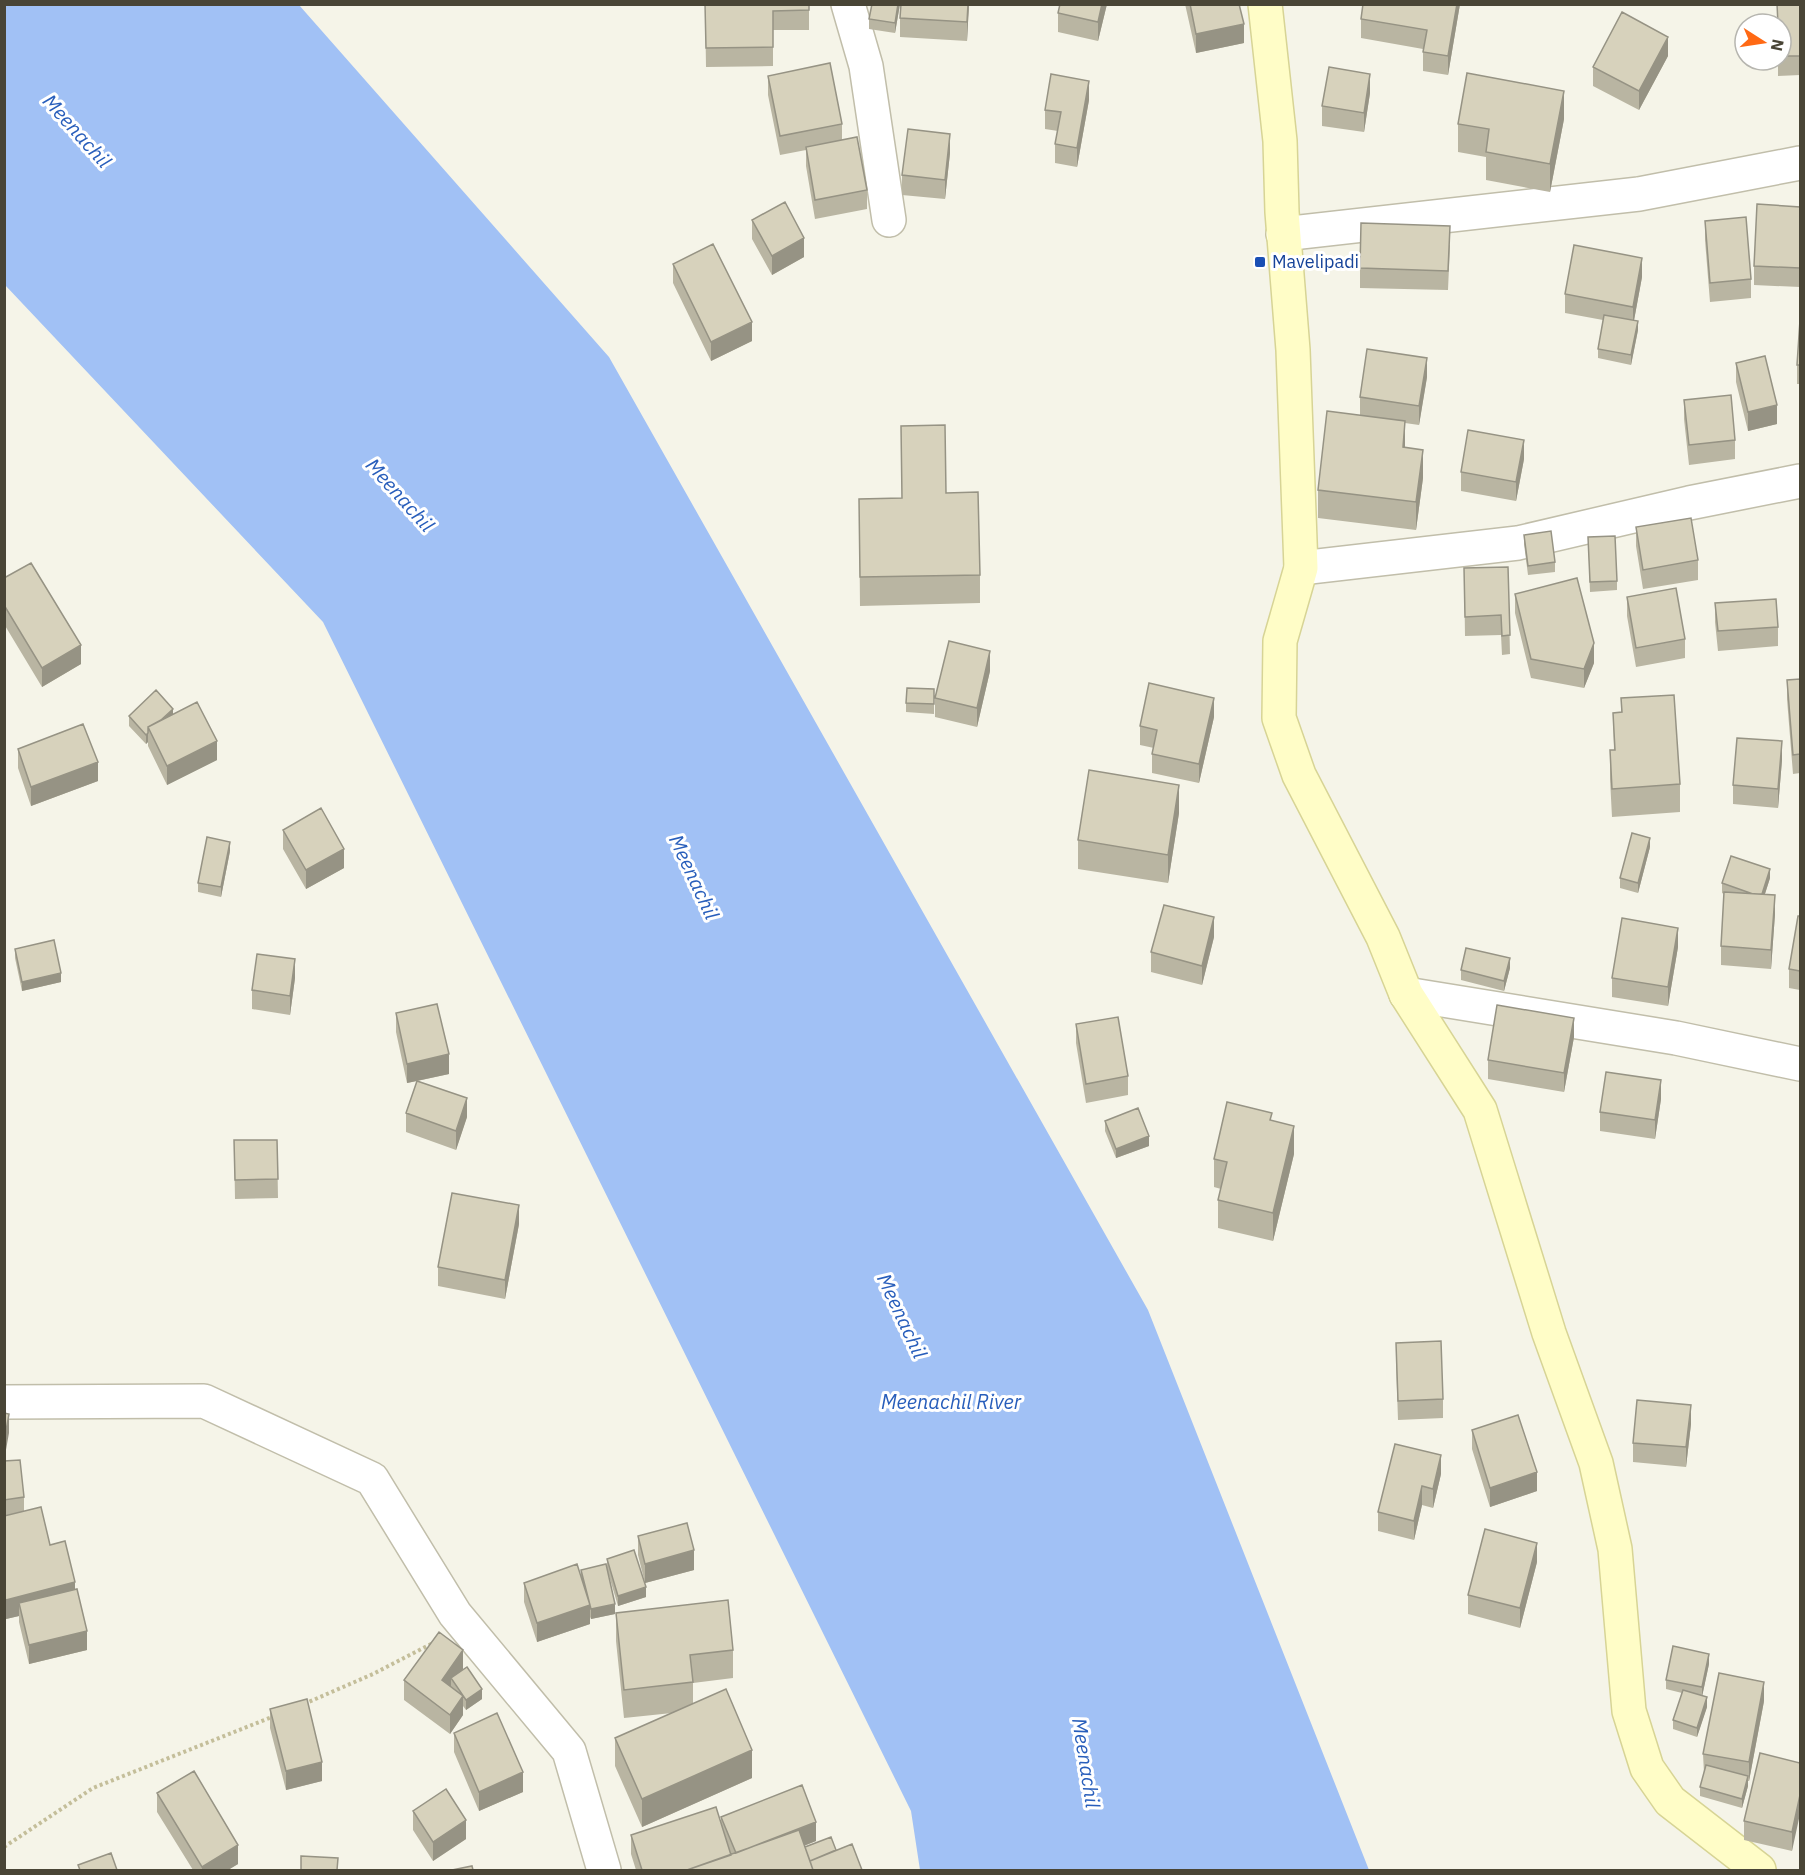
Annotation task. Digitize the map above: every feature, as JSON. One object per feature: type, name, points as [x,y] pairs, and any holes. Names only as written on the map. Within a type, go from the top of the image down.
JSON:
[{"type":"main road","points":[[1265,4],[1280,141],[1283,234],[1293,350],[1301,568],[1280,641],[1279,718],[1299,775],[1383,937],[1406,994],[1480,1110],[1549,1333],[1596,1463],[1615,1549],[1629,1711],[1647,1768],[1670,1801],[1759,1870]]},
{"type":"street","points":[[848,4],[866,66],[889,220]]},
{"type":"street","points":[[1283,234],[1639,194],[1800,163]]},
{"type":"street","points":[[1301,568],[1518,543],[1800,481]]},
{"type":"street","points":[[1406,994],[1676,1038],[1800,1064]]},
{"type":"street","points":[[4,1402],[204,1401],[372,1479],[456,1614],[569,1751],[604,1870]]},
{"type":"path","points":[[301,1705],[373,1674],[466,1627]]},
{"type":"path","points":[[4,1847],[93,1788],[280,1714]]},
{"type":"water","name":"Meenachil River","points":[[5,4],[299,5],[609,357],[1148,1310],[1369,1870],[920,1870],[911,1811],[323,622],[5,285]]},
{"type":"building","points":[[705,4],[809,4],[809,10],[773,11],[773,47],[706,48]]},
{"type":"building","points":[[872,4],[898,4],[895,23],[869,19]]},
{"type":"building","points":[[901,4],[968,4],[967,22],[900,18]]},
{"type":"building","points":[[1060,4],[1102,4],[1098,22],[1058,13]]},
{"type":"building","points":[[1190,4],[1239,4],[1244,24],[1196,34]]},
{"type":"building","points":[[1363,4],[1457,4],[1448,56],[1423,52],[1427,30],[1361,19]]},
{"type":"building","points":[[1777,4],[1800,4],[1800,56],[1793,56],[1793,12],[1777,12]]},
{"type":"building","points":[[1622,12],[1668,37],[1639,91],[1593,67]]},
{"type":"building","points":[[830,63],[842,124],[780,136],[768,76]]},
{"type":"building","points":[[1329,67],[1370,74],[1364,113],[1322,106]]},
{"type":"building","points":[[1467,73],[1564,91],[1550,164],[1486,152],[1489,129],[1458,124]]},
{"type":"building","points":[[1051,74],[1089,81],[1077,148],[1055,144],[1061,112],[1045,110]]},
{"type":"building","points":[[908,129],[950,134],[945,180],[902,175]]},
{"type":"building","points":[[857,137],[867,190],[815,200],[806,147]]},
{"type":"building","points":[[785,202],[804,238],[772,256],[752,220]]},
{"type":"building","points":[[1757,204],[1800,207],[1800,268],[1754,266]]},
{"type":"building","points":[[1746,217],[1751,279],[1710,283],[1705,221]]},
{"type":"building","points":[[1361,223],[1450,226],[1448,271],[1360,268]]},
{"type":"building","points":[[713,244],[752,322],[711,342],[673,264]]},
{"type":"building","points":[[1574,245],[1642,258],[1633,307],[1565,294]]},
{"type":"building","points":[[1604,315],[1638,321],[1631,355],[1598,349]]},
{"type":"building","points":[[1800,320],[1800,365],[1797,365]]},
{"type":"building","points":[[1367,349],[1427,358],[1419,406],[1360,397]]},
{"type":"building","points":[[1765,356],[1777,405],[1748,412],[1736,363]]},
{"type":"building","points":[[1731,395],[1735,440],[1689,445],[1684,400]]},
{"type":"building","points":[[1327,411],[1405,421],[1403,447],[1423,450],[1416,502],[1318,490]]},
{"type":"building","points":[[945,425],[946,493],[978,492],[980,575],[860,577],[859,499],[902,498],[901,426]]},
{"type":"building","points":[[1468,430],[1524,440],[1516,482],[1461,472]]},
{"type":"building","points":[[1691,518],[1698,560],[1643,570],[1636,527]]},
{"type":"building","points":[[1551,531],[1555,562],[1528,566],[1524,535]]},
{"type":"building","points":[[1615,536],[1617,581],[1590,582],[1588,537]]},
{"type":"building","points":[[31,563],[81,645],[42,668],[4,605],[4,578]]},
{"type":"building","points":[[1508,567],[1510,635],[1502,636],[1501,615],[1465,617],[1464,568]]},
{"type":"building","points":[[1577,578],[1594,643],[1584,669],[1531,659],[1515,594]]},
{"type":"building","points":[[1676,588],[1685,639],[1636,648],[1627,597]]},
{"type":"building","points":[[1776,599],[1778,627],[1718,631],[1715,603]]},
{"type":"building","points":[[949,641],[990,651],[977,708],[935,698]]},
{"type":"building","points":[[1800,679],[1800,754],[1793,755],[1787,680]]},
{"type":"building","points":[[1149,683],[1214,698],[1199,764],[1152,754],[1157,730],[1140,726]]},
{"type":"building","points":[[907,688],[934,689],[934,704],[906,703]]},
{"type":"building","points":[[156,690],[173,709],[161,720],[148,727],[146,735],[129,716]]},
{"type":"building","points":[[1674,695],[1680,784],[1612,789],[1610,750],[1615,750],[1613,713],[1622,712],[1621,698]]},
{"type":"building","points":[[197,702],[217,741],[167,766],[148,727]]},
{"type":"building","points":[[83,724],[98,762],[31,787],[18,749]]},
{"type":"building","points":[[1737,738],[1782,741],[1778,789],[1733,785]]},
{"type":"building","points":[[1089,770],[1179,785],[1168,855],[1078,840]]},
{"type":"building","points":[[321,808],[344,849],[306,870],[283,830]]},
{"type":"building","points":[[1632,833],[1650,838],[1638,883],[1620,878]]},
{"type":"building","points":[[207,837],[230,842],[221,887],[198,883]]},
{"type":"building","points":[[1731,856],[1770,869],[1762,894],[1753,894],[1722,883]]},
{"type":"building","points":[[1724,892],[1775,895],[1771,950],[1721,946]]},
{"type":"building","points":[[1164,905],[1214,917],[1202,966],[1151,952]]},
{"type":"building","points":[[1798,916],[1800,916],[1800,971],[1789,969]]},
{"type":"building","points":[[1622,918],[1678,928],[1668,987],[1612,978]]},
{"type":"building","points":[[54,940],[61,973],[22,982],[15,949]]},
{"type":"building","points":[[1466,948],[1510,958],[1504,981],[1461,970]]},
{"type":"building","points":[[257,954],[295,959],[290,996],[252,990]]},
{"type":"building","points":[[437,1004],[449,1054],[407,1064],[396,1013]]},
{"type":"building","points":[[1497,1005],[1574,1018],[1564,1073],[1488,1060]]},
{"type":"building","points":[[1118,1017],[1128,1076],[1086,1084],[1076,1024]]},
{"type":"building","points":[[1606,1072],[1661,1080],[1655,1120],[1600,1112]]},
{"type":"building","points":[[417,1081],[467,1098],[456,1131],[406,1113]]},
{"type":"building","points":[[1227,1102],[1272,1113],[1270,1120],[1294,1126],[1273,1213],[1218,1200],[1227,1162],[1214,1159]]},
{"type":"building","points":[[1138,1108],[1149,1136],[1116,1149],[1105,1121]]},
{"type":"building","points":[[234,1140],[277,1140],[278,1179],[235,1180]]},
{"type":"building","points":[[452,1193],[519,1205],[505,1280],[438,1267]]},
{"type":"building","points":[[1441,1341],[1443,1399],[1398,1401],[1396,1343]]},
{"type":"building","points":[[1637,1400],[1691,1405],[1686,1447],[1633,1443]]},
{"type":"building","points":[[4,1413],[9,1414],[4,1442]]},
{"type":"building","points":[[1518,1415],[1537,1472],[1490,1488],[1472,1430]]},
{"type":"building","points":[[1395,1444],[1441,1455],[1433,1489],[1422,1486],[1414,1521],[1378,1512]]},
{"type":"building","points":[[20,1460],[24,1497],[4,1500],[4,1461]]},
{"type":"building","points":[[41,1507],[50,1545],[65,1541],[75,1582],[6,1600],[4,1596],[4,1516]]},
{"type":"building","points":[[687,1523],[694,1550],[645,1564],[638,1536]]},
{"type":"building","points":[[1485,1529],[1537,1543],[1520,1608],[1468,1595]]},
{"type":"building","points":[[634,1550],[646,1587],[618,1596],[607,1559]]},
{"type":"building","points":[[577,1564],[590,1605],[537,1623],[524,1583]]},
{"type":"building","points":[[606,1564],[615,1604],[591,1609],[581,1570]]},
{"type":"building","points":[[77,1589],[87,1631],[29,1645],[19,1603]]},
{"type":"building","points":[[728,1600],[733,1650],[690,1655],[693,1682],[624,1690],[616,1613]]},
{"type":"building","points":[[439,1632],[463,1650],[442,1680],[463,1696],[450,1715],[404,1680]]},
{"type":"building","points":[[1673,1646],[1709,1654],[1702,1687],[1666,1680]]},
{"type":"building","points":[[467,1667],[482,1689],[466,1700],[451,1678]]},
{"type":"building","points":[[1719,1673],[1764,1682],[1749,1762],[1703,1754]]},
{"type":"building","points":[[726,1689],[752,1750],[642,1799],[615,1738]]},
{"type":"building","points":[[1683,1690],[1707,1697],[1697,1728],[1673,1720]]},
{"type":"building","points":[[307,1699],[322,1762],[286,1771],[270,1709]]},
{"type":"building","points":[[497,1713],[523,1772],[479,1792],[454,1733]]},
{"type":"building","points":[[1760,1753],[1800,1763],[1800,1795],[1792,1832],[1744,1821]]},
{"type":"building","points":[[1706,1765],[1748,1776],[1742,1799],[1700,1787]]},
{"type":"building","points":[[194,1771],[238,1845],[202,1867],[157,1793]]},
{"type":"building","points":[[802,1785],[816,1822],[736,1853],[721,1817]]},
{"type":"building","points":[[446,1789],[466,1820],[433,1842],[413,1811]]},
{"type":"building","points":[[716,1807],[731,1855],[687,1870],[642,1870],[631,1835]]},
{"type":"building","points":[[799,1830],[813,1870],[687,1870]]},
{"type":"building","points":[[831,1837],[836,1850],[810,1861],[805,1847]]},
{"type":"building","points":[[852,1844],[862,1870],[813,1870],[810,1861]]},
{"type":"building","points":[[111,1853],[117,1870],[80,1870],[78,1865]]},
{"type":"building","points":[[301,1856],[338,1858],[337,1870],[301,1870]]},
{"type":"building","points":[[472,1866],[473,1870],[452,1870]]},
{"type":"place","name":"Mavelipadi","points":[[1260,262]]},
{"type":"water label","name":"Meenachil","points":[[77,131]]},
{"type":"water label","name":"Meenachil","points":[[400,495]]},
{"type":"water label","name":"Meenachil","points":[[694,877]]},
{"type":"water label","name":"Meenachil","points":[[902,1316]]},
{"type":"water label","name":"Meenachil","points":[[1086,1763]]}]
